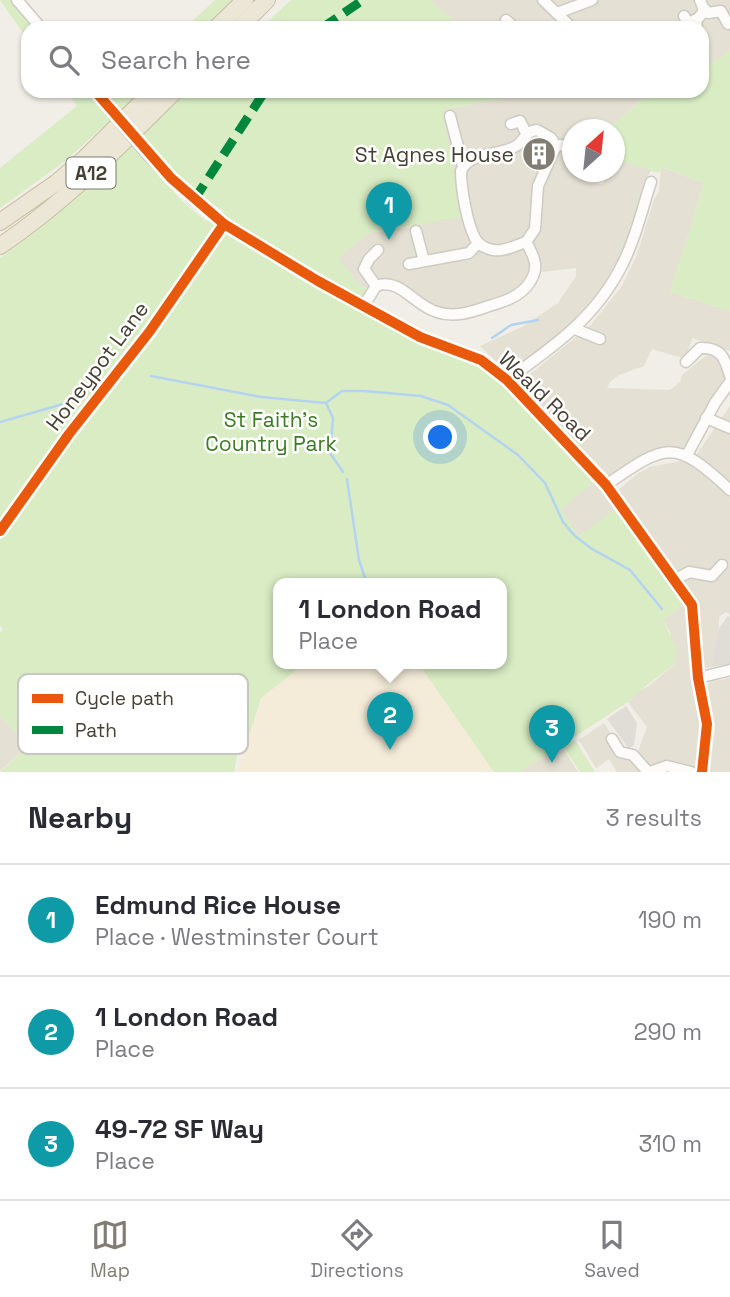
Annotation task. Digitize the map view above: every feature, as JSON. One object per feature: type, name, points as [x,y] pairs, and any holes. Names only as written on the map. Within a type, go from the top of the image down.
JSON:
[{"type":"highway","points":[[223,21],[245,0]]},
{"type":"highway","points":[[246,21],[267,0]]},
{"type":"highway","name":"A12","points":[[0,222],[56,183],[146,98]]},
{"type":"highway","name":"A12","points":[[0,246],[29,226],[74,188],[168,98]]},
{"type":"street","points":[[18,0],[35,21]]},
{"type":"street","points":[[543,0],[565,21]]},
{"type":"street","points":[[557,13],[592,0]]},
{"type":"street","points":[[702,4],[708,13],[719,6],[728,24]]},
{"type":"street","points":[[684,16],[687,21]]},
{"type":"street","name":"Weald Road","points":[[101,98],[149,155],[194,200],[224,224],[363,307],[420,337],[481,360],[507,380],[606,485],[692,605],[698,678],[707,724],[702,772]]},
{"type":"street","points":[[450,116],[463,166],[461,176],[466,209],[474,237],[478,243],[490,250],[526,243],[535,229],[538,186],[556,146]]},
{"type":"street","points":[[511,124],[520,121],[526,133]]},
{"type":"street","points":[[463,166],[470,160],[517,146],[526,133],[537,130],[551,138],[556,146]]},
{"type":"street","points":[[556,146],[562,145]]},
{"type":"street","points":[[507,380],[575,329],[604,295],[625,261],[651,182]]},
{"type":"street","name":"Honeypot Lane","points":[[0,531],[69,434],[150,331],[224,224]]},
{"type":"street","points":[[416,231],[424,261]]},
{"type":"street","points":[[409,264],[469,253],[478,243]]},
{"type":"street","points":[[376,286],[390,284],[401,289],[420,305],[439,313],[458,314],[478,310],[519,294],[530,282],[536,267],[535,259],[526,243]]},
{"type":"street","points":[[376,286],[365,272],[365,267],[378,250]]},
{"type":"street","points":[[363,307],[376,286]]},
{"type":"street","points":[[575,329],[600,339]]},
{"type":"street","points":[[686,362],[700,348],[713,349],[724,356],[730,376]]},
{"type":"street","points":[[687,455],[706,418],[730,382]]},
{"type":"street","points":[[706,418],[730,428]]},
{"type":"street","points":[[606,485],[637,463],[658,454],[680,452],[705,467],[730,489]]},
{"type":"street","points":[[674,580],[689,572],[712,576],[722,565]]},
{"type":"street","points":[[698,678],[730,670]]},
{"type":"street","points":[[612,739],[620,752],[633,755],[649,772],[667,766],[691,772]]},
{"type":"shaded area","points":[[430,0],[730,0],[730,49],[709,65],[709,21],[455,21]]},
{"type":"shaded area","points":[[504,98],[643,98],[619,119],[562,119],[562,182],[625,182],[625,162],[651,170],[643,187],[644,195],[622,261],[583,318],[510,375],[480,346],[522,327],[558,303],[576,276],[576,268],[533,273],[514,294],[451,312],[422,301],[395,279],[379,280],[369,290],[357,282],[338,258],[369,233],[419,225],[442,110]]},
{"type":"shaded area","points":[[661,167],[704,183],[670,292],[730,311],[730,351],[692,338],[686,359],[652,349],[644,366],[619,375],[607,388],[670,390],[680,382],[683,374],[707,355],[720,359],[728,379],[688,447],[663,451],[609,476],[518,384],[591,325],[622,286],[637,255],[654,199],[659,192]]},
{"type":"shaded area","points":[[730,406],[730,614],[726,612],[719,617],[718,639],[711,667],[702,669],[695,598],[667,566],[617,491],[650,467],[681,461],[690,464]]},
{"type":"shaded area","points":[[594,482],[615,510],[579,536],[560,509]]},
{"type":"shaded area","points":[[687,603],[703,722],[700,772],[617,772],[609,759],[596,768],[579,740],[604,723],[621,750],[637,754],[647,727],[628,702],[676,663],[670,632],[663,620]]},
{"type":"shaded area","points":[[728,616],[730,664],[711,667],[719,628]]},
{"type":"shaded area","points":[[299,669],[422,669],[494,772],[238,772],[244,754],[248,754],[248,740],[261,698]]},
{"type":"shaded area","points":[[730,678],[730,772],[710,772],[715,728],[708,686],[710,682]]},
{"type":"shaded area","points":[[626,706],[637,723],[634,745],[629,749],[607,719]]},
{"type":"shaded area","points":[[0,716],[18,735],[19,754],[0,771]]},
{"type":"shaded area","points":[[561,745],[578,772],[520,772]]},
{"type":"green space","points":[[0,0],[12,0],[28,21],[21,21],[21,30]]},
{"type":"green space","points":[[215,0],[237,0],[216,21],[192,21]]},
{"type":"green space","points":[[291,0],[430,0],[455,21],[268,21]]},
{"type":"green space","points":[[730,49],[730,311],[670,292],[704,183],[662,167],[659,173],[625,162],[625,119],[619,119],[643,98],[709,98],[709,65]]},
{"type":"green space","points":[[72,98],[93,98],[111,120],[65,161],[0,208],[0,168],[77,106]]},
{"type":"green space","points":[[110,98],[140,98],[124,114]]},
{"type":"green space","name":"St Faith's Country Park","points":[[180,98],[505,98],[442,110],[463,217],[369,233],[338,258],[357,282],[371,292],[363,306],[481,360],[599,478],[561,509],[579,536],[620,506],[687,603],[663,620],[676,647],[676,663],[628,702],[520,772],[494,772],[422,669],[507,669],[507,578],[273,578],[273,669],[298,669],[261,698],[248,739],[248,674],[18,674],[18,735],[0,716],[0,633],[3,630],[0,625],[0,258],[51,219],[131,145],[183,202],[206,221],[224,211],[209,203],[174,173],[141,136]]},
{"type":"green space","points":[[575,740],[595,772],[580,772],[564,748]]},
{"type":"green space","name":"St Faith's Country Park","points":[[19,754],[237,754],[234,772],[0,772]]},
{"type":"waterway","points":[[492,338],[511,325],[538,320]]},
{"type":"waterway","points":[[151,376],[261,397],[326,403],[342,391],[364,391],[421,396],[448,405],[518,455],[545,483],[563,522],[575,536],[592,549],[630,570],[662,609]]},
{"type":"waterway","points":[[0,422],[67,403],[81,395]]},
{"type":"waterway","points":[[326,403],[333,418],[330,453],[343,472]]},
{"type":"waterway","points":[[347,479],[359,560],[365,578]]},
{"type":"marked path","points":[[332,21],[363,0]]},
{"type":"marked path","points":[[194,200],[260,98]]},
{"type":"cycle path","points":[[101,98],[171,178],[224,224],[318,281],[420,337],[481,360],[507,380],[606,485],[692,605],[698,678],[707,724],[702,772]]},
{"type":"cycle path","points":[[0,531],[69,434],[150,331],[224,224]]},
{"type":"place","name":"St Agnes House","points":[[539,154]]},
{"type":"place","name":"Edmund Rice House","points":[[389,240]]},
{"type":"place","name":"1 London Road","points":[[390,750]]},
{"type":"place","name":"49-72 SF Way","points":[[552,763]]}]
